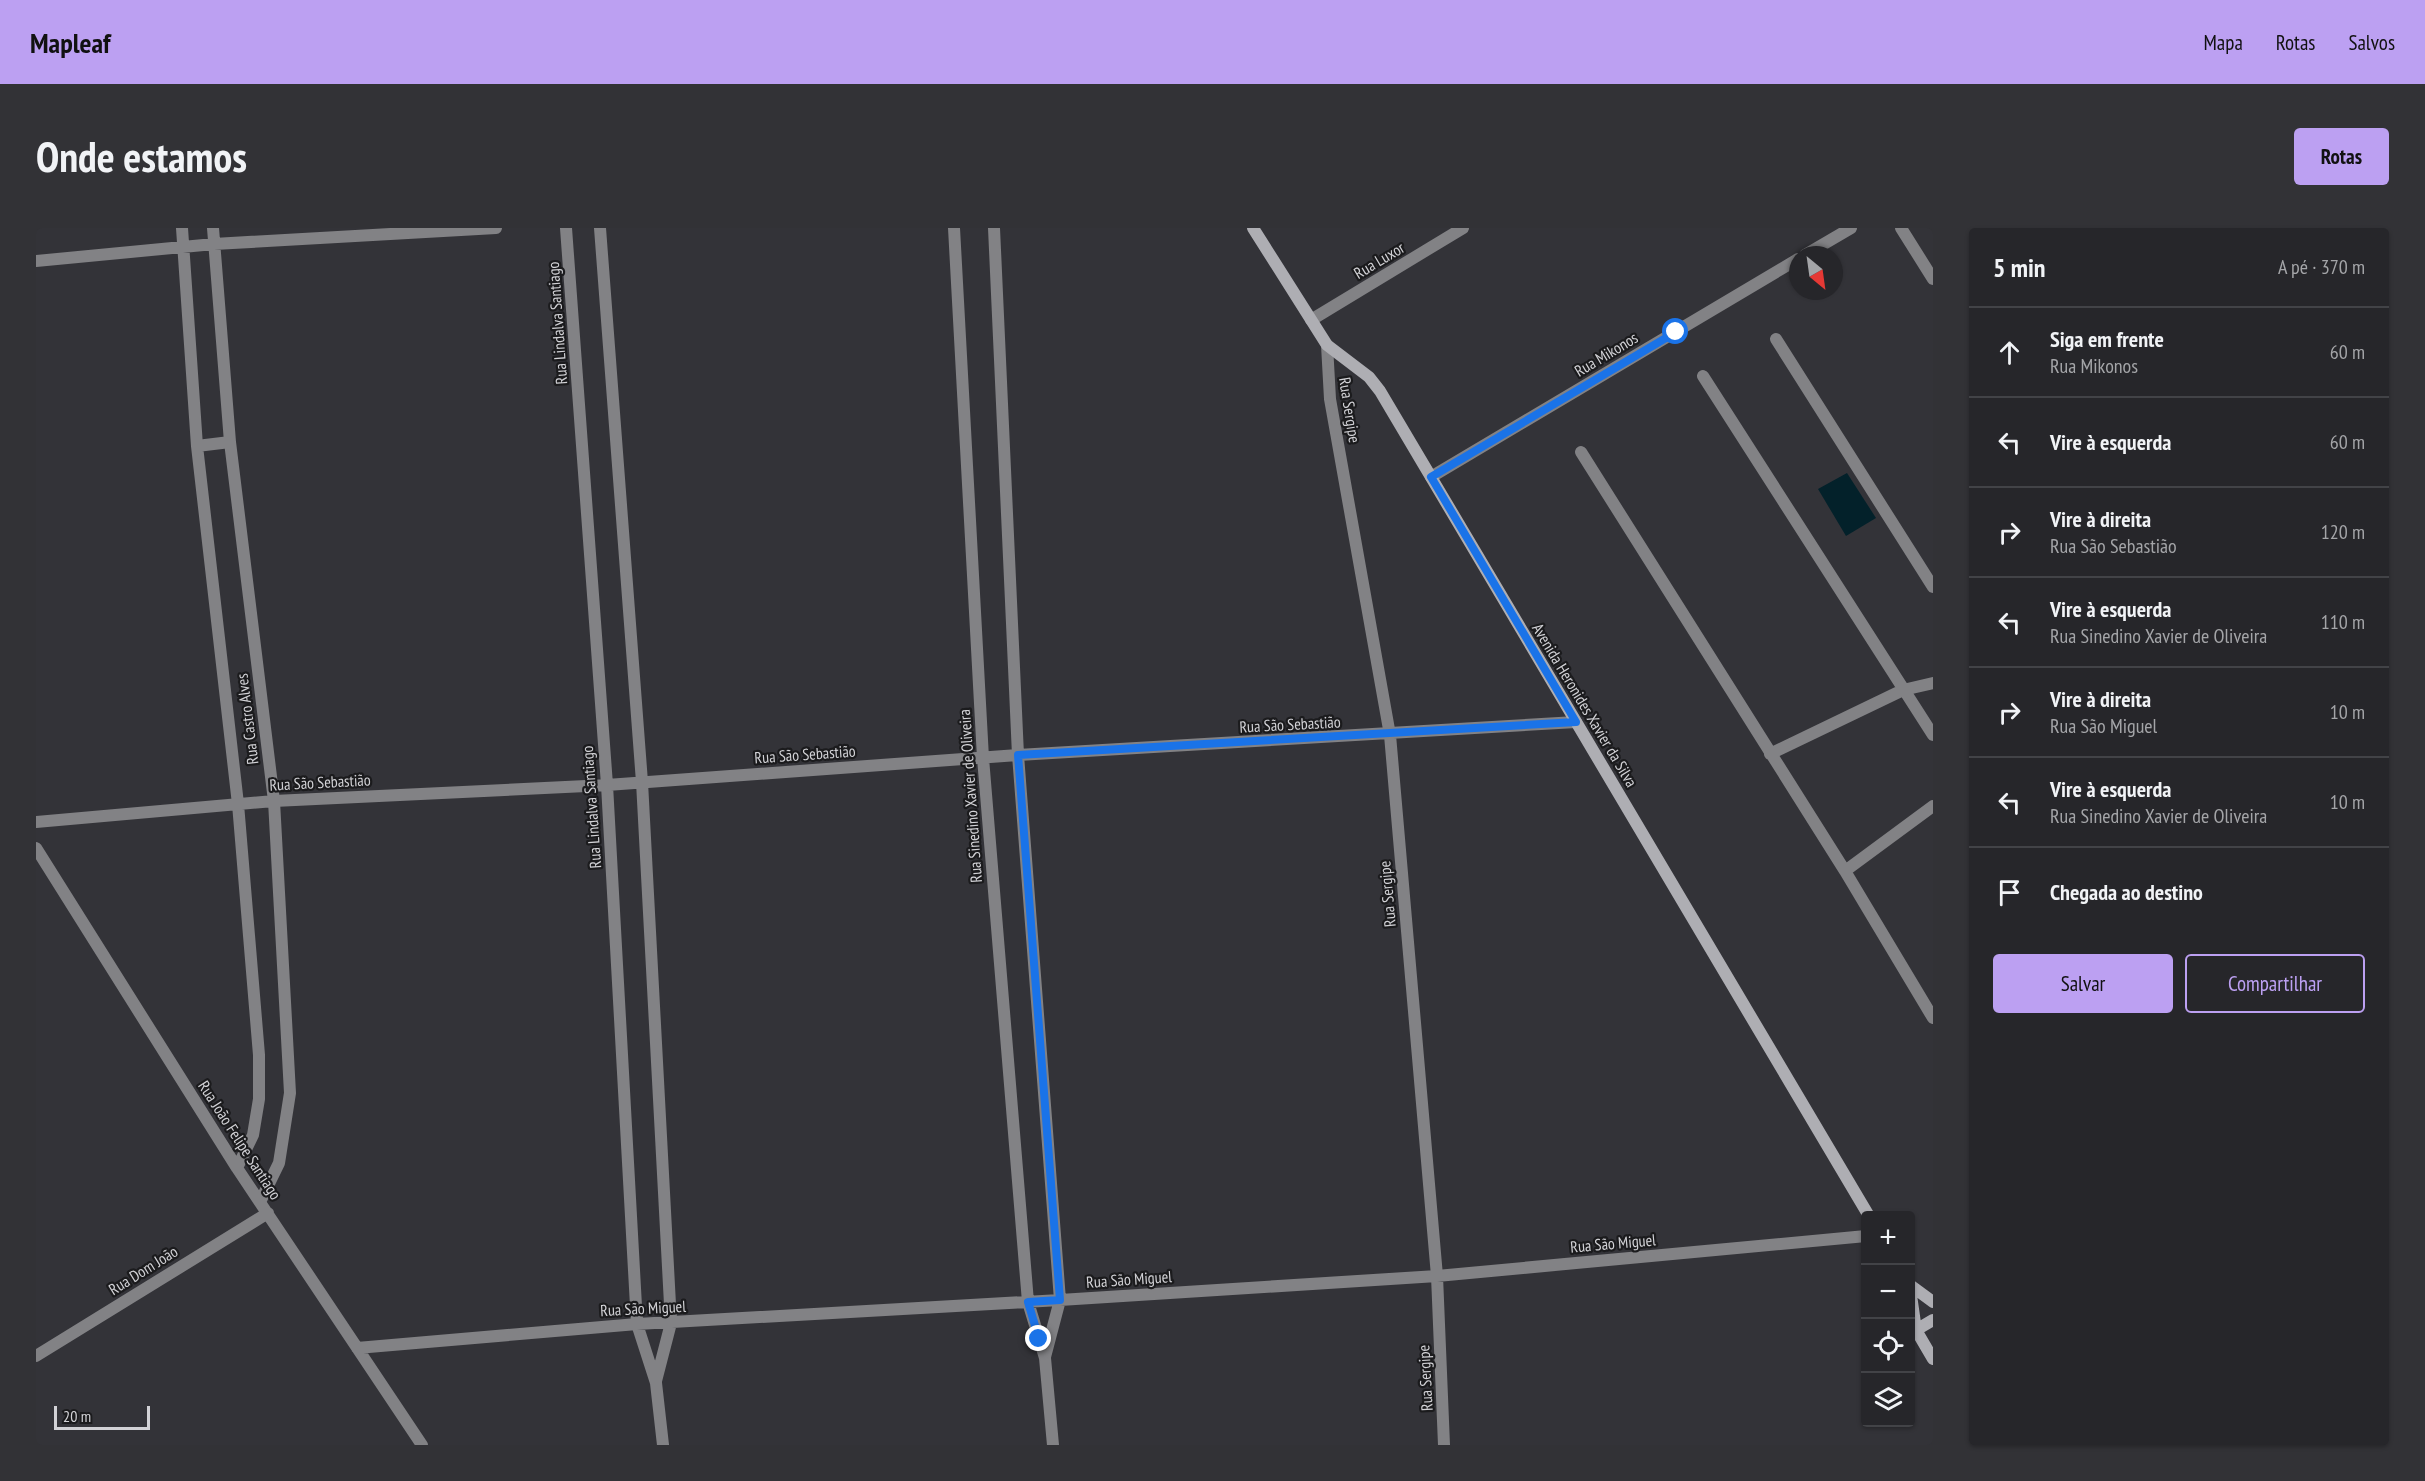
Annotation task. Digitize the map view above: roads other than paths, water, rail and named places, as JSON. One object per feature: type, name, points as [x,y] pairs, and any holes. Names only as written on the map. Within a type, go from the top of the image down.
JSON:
[{"type":"street","name":"Rua Castro Alves","points":[[182,228],[197,446],[238,804],[259,1055],[259,1099],[253,1135],[237,1168]]},
{"type":"street","name":"Rua Castro Alves","points":[[213,228],[230,442],[274,801],[290,1093],[279,1163],[260,1202]]},
{"type":"street","points":[[36,261],[183,246],[495,228]]},
{"type":"street","name":"Rua Lindalva Santiago","points":[[566,228],[607,785],[637,1324],[656,1383],[663,1445]]},
{"type":"street","name":"Rua Lindalva Santiago","points":[[600,228],[642,782],[671,1323],[656,1383]]},
{"type":"street","name":"Rua Sinedino Xavier de Oliveira","points":[[954,228],[983,758],[1028,1302],[1045,1358],[1053,1445]]},
{"type":"street","name":"Rua Sinedino Xavier de Oliveira","points":[[994,228],[1018,755],[1060,1300],[1045,1358]]},
{"type":"street","name":"Avenida Heronides Xavier da Silva","points":[[1253,228],[1327,345],[1369,377],[1380,391],[1867,1211]]},
{"type":"street","name":"Rua Luxor","points":[[1311,320],[1463,228]]},
{"type":"street","points":[[1820,246],[1851,228]]},
{"type":"street","points":[[1901,228],[1933,279]]},
{"type":"street","name":"Rua Mikonos","points":[[1431,477],[1789,264]]},
{"type":"street","points":[[1776,339],[1933,587]]},
{"type":"street","name":"Rua Sergipe","points":[[1327,345],[1330,399],[1390,735],[1437,1276],[1444,1445]]},
{"type":"street","points":[[1703,376],[1933,735]]},
{"type":"street","points":[[197,446],[230,442]]},
{"type":"street","points":[[1581,452],[1845,871],[1933,1018]]},
{"type":"street","points":[[1770,754],[1903,690],[1933,683]]},
{"type":"street","name":"Rua São Sebastião","points":[[36,822],[274,801],[607,785],[1018,755],[1390,735],[1576,722]]},
{"type":"street","points":[[1845,871],[1933,806]]},
{"type":"street","name":"Rua João Felipe Santiago","points":[[36,848],[237,1168],[422,1445]]},
{"type":"street","name":"Rua Dom João","points":[[36,1356],[268,1213]]},
{"type":"street","name":"Rua São Miguel","points":[[357,1348],[637,1324],[1437,1276],[1861,1236]]},
{"type":"street","points":[[1915,1289],[1933,1302]]},
{"type":"street","points":[[1915,1319],[1916,1330],[1933,1359]]},
{"type":"street","points":[[1916,1330],[1933,1320]]},
{"type":"water","points":[[1847,473],[1876,518],[1846,536],[1818,489]]}]
